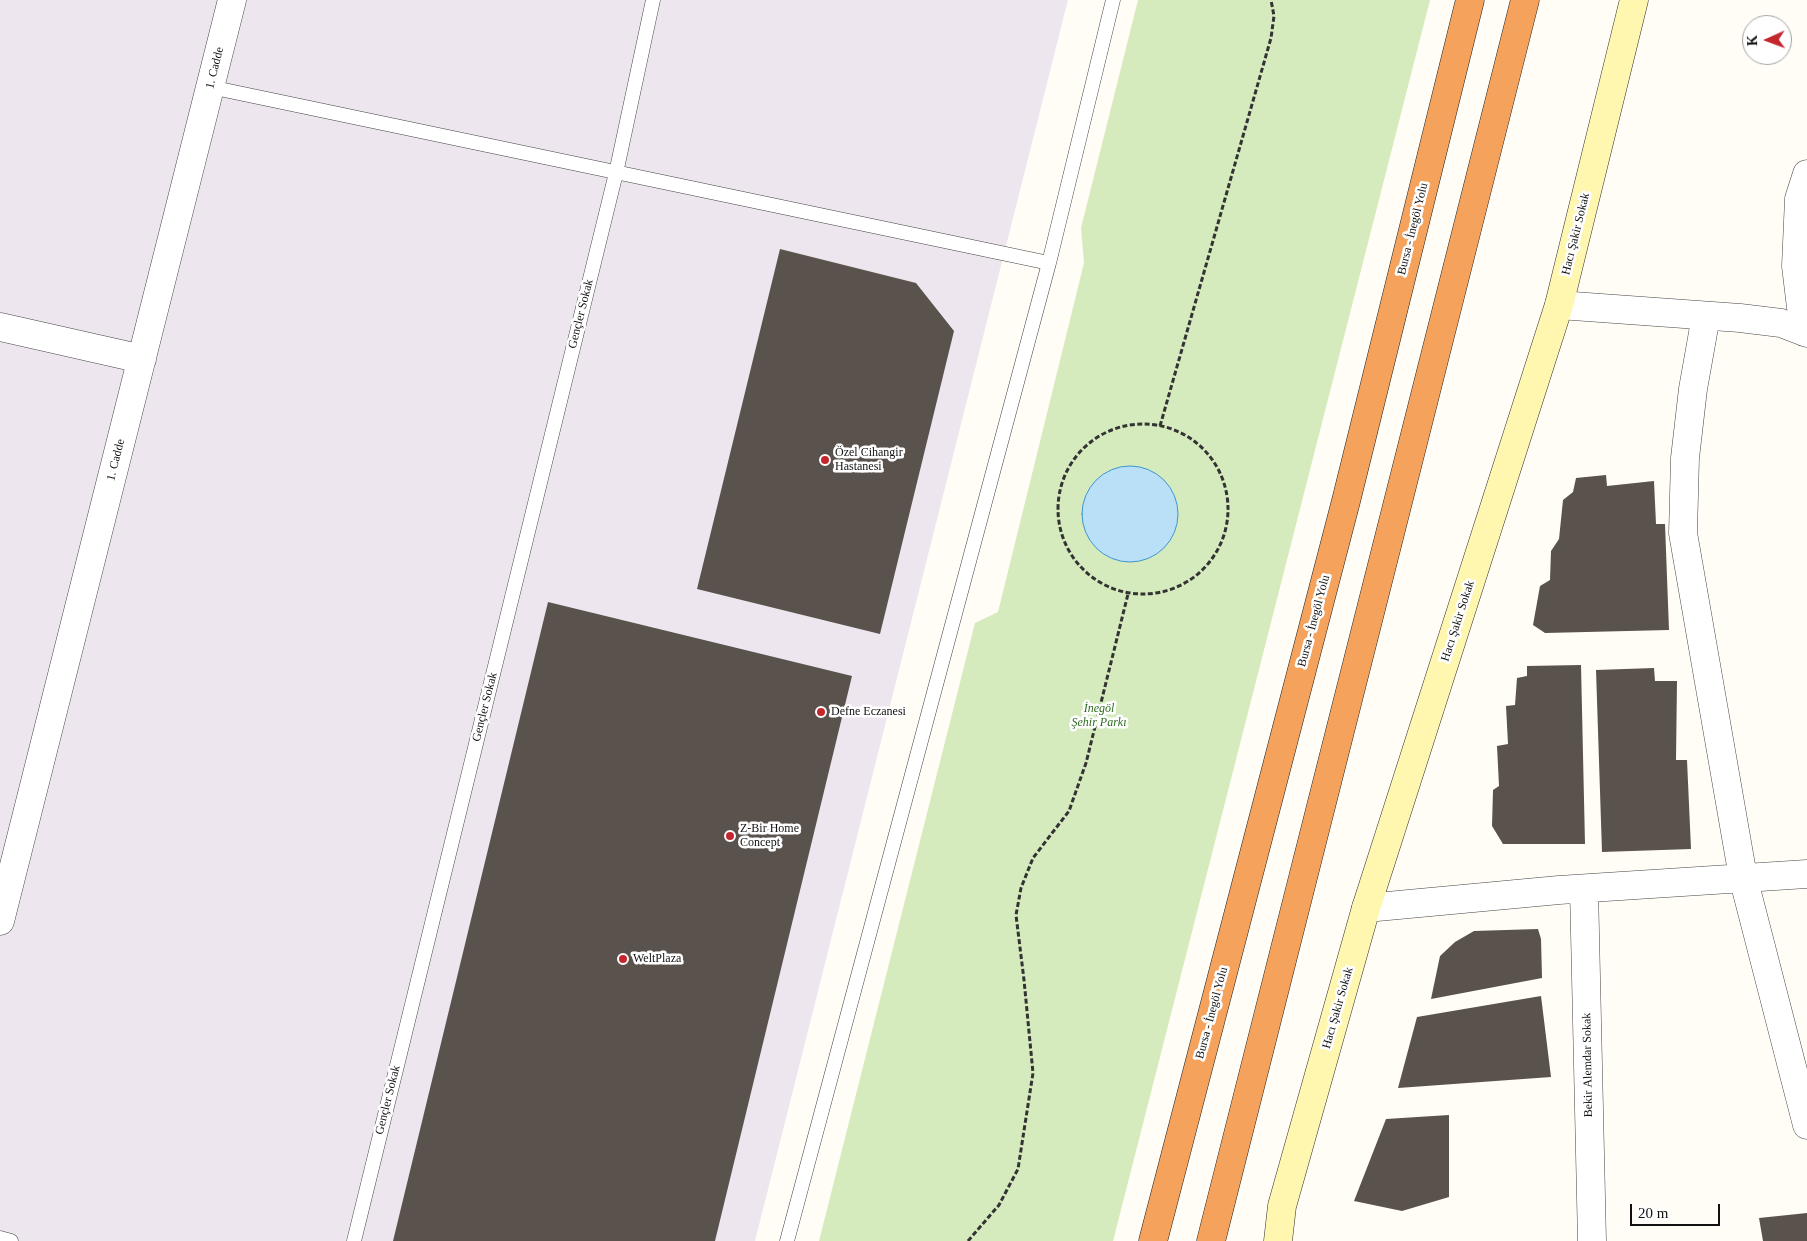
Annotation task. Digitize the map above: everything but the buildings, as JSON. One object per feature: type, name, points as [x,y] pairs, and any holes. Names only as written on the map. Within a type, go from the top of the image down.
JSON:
[{"type":"highway","name":"Bursa - İnegöl Yolu","points":[[1153,1241],[1346,501],[1470,0]]},
{"type":"highway","points":[[1211,1241],[1525,0]]},
{"type":"street","name":"1. Cadde","points":[[0,921],[232,0]]},
{"type":"street","points":[[1518,28],[1531,0]]},
{"type":"street","name":"Hacı Şakir Sokak","points":[[1278,1241],[1282,1206],[1366,908],[1558,305],[1634,0]]},
{"type":"street","points":[[1558,305],[1781,323],[1806,332],[1796,266],[1799,200],[1807,174]]},
{"type":"street","points":[[1706,316],[1693,389],[1685,458],[1683,533],[1743,877],[1807,1125]]},
{"type":"street","points":[[0,327],[142,359]]},
{"type":"street","points":[[1366,908],[1584,889],[1807,874]]},
{"type":"street","name":"Bekir Alemdar Sokak","points":[[1584,889],[1592,1241]]},
{"type":"lane","name":"Gençler Sokak","points":[[354,1241],[616,173],[653,0]]},
{"type":"lane","points":[[787,1241],[1049,263],[1113,0]]},
{"type":"lane","points":[[210,87],[1049,263]]},
{"type":"lane","points":[[0,1238],[12,1241]]},
{"type":"path","points":[[1160,426],[1271,38],[1274,16],[1271,0]]},
{"type":"path","points":[[1143,423],[1160,426],[1173,428],[1198,443],[1217,466],[1228,495],[1228,522],[1220,548],[1203,570],[1182,586],[1156,594],[1128,594],[1103,586],[1081,569],[1065,547],[1057,521],[1058,493],[1068,466],[1088,443],[1114,428],[1143,423]]},
{"type":"path","points":[[968,1241],[1000,1205],[1018,1169],[1033,1073],[1016,915],[1021,888],[1032,858],[1069,811],[1086,764],[1128,594]]},
{"type":"shaded area","points":[[0,0],[1068,0],[755,1241],[0,1241]]},
{"type":"green space","name":"İnegöl Şehir Parkı","points":[[1138,0],[1430,0],[1113,1241],[819,1241],[975,623],[998,612],[1084,263],[1081,228]]},
{"type":"water","points":[[1130,466],[1148,470],[1164,480],[1174,496],[1178,514],[1174,532],[1164,548],[1148,558],[1130,562],[1112,558],[1096,548],[1086,532],[1082,514],[1086,496],[1096,480],[1112,470]]},
{"type":"place","name":"Özel Cihangir Hastanesi","points":[[825,460]]},
{"type":"place","name":"Defne Eczanesi","points":[[821,712]]},
{"type":"place","name":"Z-Bir Home Concept","points":[[730,836]]},
{"type":"place","name":"WeltPlaza","points":[[623,959]]}]
